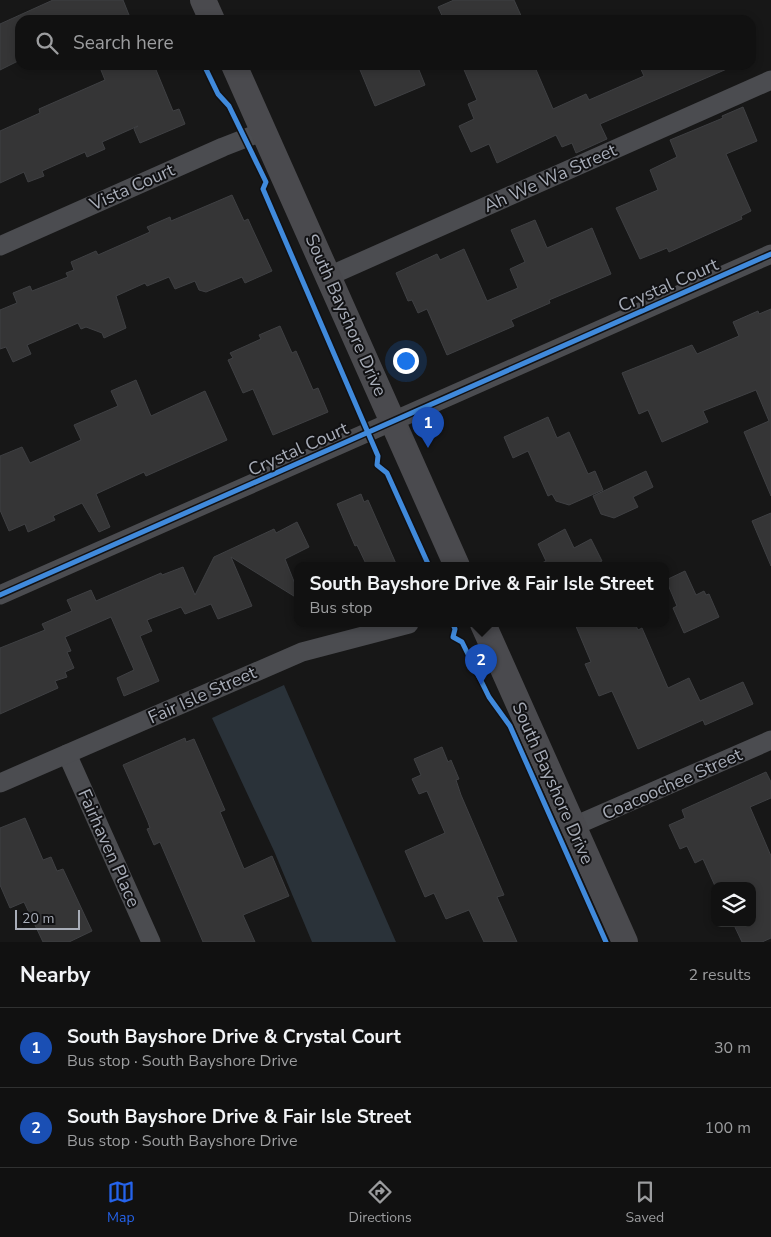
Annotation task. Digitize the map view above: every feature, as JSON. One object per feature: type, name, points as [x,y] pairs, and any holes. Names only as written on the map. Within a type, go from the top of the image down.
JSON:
[{"type":"main road","points":[[203,0],[210,15]]},
{"type":"main road","name":"South Bayshore Drive","points":[[236,70],[455,562]]},
{"type":"main road","name":"South Bayshore Drive","points":[[484,627],[625,942]]},
{"type":"street","name":"Ah We Wa Street","points":[[329,276],[771,80]]},
{"type":"street","name":"Vista Court","points":[[0,246],[223,147],[264,131]]},
{"type":"street","name":"Crystal Court","points":[[0,596],[771,254]]},
{"type":"street","name":"Fair Isle Street","points":[[0,784],[302,652],[398,627]]},
{"type":"street","name":"Coacoochee Street","points":[[572,827],[771,740]]},
{"type":"street","name":"Fairhaven Place","points":[[67,754],[151,942]]},
{"type":"shaded area","points":[[284,685],[396,942],[312,942],[274,851],[212,718]]},
{"type":"building","points":[[53,0],[123,0],[129,15],[20,15]]},
{"type":"building","points":[[454,0],[514,0],[521,15],[442,15],[438,7]]},
{"type":"building","points":[[15,17],[15,62],[0,70],[0,24]]},
{"type":"building","points":[[101,70],[156,70],[173,111],[179,109],[185,124],[140,143],[134,129],[138,126],[102,142],[105,149],[87,157],[85,152],[42,171],[44,176],[28,182],[24,172],[0,183],[0,131],[40,113],[39,109],[105,80]]},
{"type":"building","points":[[360,70],[419,70],[425,85],[375,106]]},
{"type":"building","points":[[464,70],[536,70],[553,109],[586,94],[589,100],[644,76],[641,70],[724,70],[600,124],[607,139],[576,153],[572,143],[562,147],[556,135],[497,163],[489,144],[471,152],[459,126],[474,119],[468,104],[477,100]]},
{"type":"building","points":[[743,107],[757,141],[726,154],[751,211],[741,216],[742,219],[669,252],[667,248],[640,259],[616,208],[658,190],[650,170],[677,157],[670,140],[723,118],[722,116]]},
{"type":"building","points":[[232,195],[244,221],[248,219],[272,271],[245,283],[242,277],[206,292],[199,290],[195,281],[175,289],[169,277],[147,286],[145,283],[116,296],[126,328],[104,338],[102,333],[86,327],[81,329],[78,323],[27,345],[31,354],[13,362],[6,347],[0,349],[0,310],[17,303],[13,293],[30,286],[32,291],[68,277],[66,273],[74,270],[71,262],[96,251],[98,255],[150,232],[147,227],[170,217],[171,221]]},
{"type":"building","points":[[535,220],[547,248],[592,228],[611,274],[549,300],[550,303],[511,320],[514,326],[447,355],[427,309],[418,313],[412,300],[408,301],[396,273],[437,254],[440,260],[464,249],[487,301],[518,288],[510,269],[525,262],[511,230]]},
{"type":"building","points":[[771,309],[771,496],[744,432],[769,421],[756,390],[703,411],[708,422],[662,442],[648,410],[639,414],[622,373],[692,345],[697,354],[739,336],[733,322],[758,311],[759,314]]},
{"type":"building","points":[[280,326],[292,353],[296,351],[313,390],[318,388],[328,412],[273,435],[253,389],[243,393],[228,360],[233,358],[230,353],[261,339],[259,335]]},
{"type":"building","points":[[136,380],[151,416],[205,391],[227,440],[146,476],[144,472],[96,494],[110,527],[99,532],[82,503],[53,516],[55,520],[28,532],[25,524],[9,531],[0,510],[0,456],[22,447],[30,463],[81,440],[74,425],[118,406],[111,391]]},
{"type":"building","points":[[548,417],[557,438],[569,432],[588,474],[595,471],[603,490],[569,505],[556,501],[552,494],[548,496],[528,451],[513,458],[504,437]]},
{"type":"building","points":[[646,471],[653,487],[633,497],[638,507],[614,518],[601,514],[593,496]]},
{"type":"building","points":[[361,494],[364,502],[368,500],[395,562],[365,562],[357,545],[355,546],[337,504]]},
{"type":"building","points":[[771,513],[771,566],[752,521]]},
{"type":"building","points":[[297,522],[309,547],[285,559],[294,582],[294,596],[231,557],[252,606],[218,619],[211,604],[185,614],[181,607],[147,620],[152,631],[140,636],[159,681],[124,696],[117,678],[134,670],[111,617],[65,637],[71,651],[67,652],[74,668],[65,672],[67,677],[55,681],[58,688],[0,714],[0,648],[45,630],[42,624],[72,611],[67,600],[91,590],[96,601],[161,573],[162,575],[183,567],[195,595],[214,557],[274,529],[276,533]]},
{"type":"building","points":[[565,529],[574,548],[591,539],[602,561],[544,562],[546,561],[538,544]]},
{"type":"building","points":[[685,571],[696,595],[704,591],[706,595],[709,594],[719,617],[684,633],[673,608],[677,606],[669,587],[669,579]]},
{"type":"building","points":[[576,627],[636,627],[638,630],[642,628],[668,688],[689,678],[700,701],[743,682],[753,704],[705,725],[703,720],[638,749],[612,691],[599,696],[585,664],[591,662]]},
{"type":"building","points":[[185,738],[186,742],[194,739],[225,810],[220,812],[244,869],[272,856],[289,896],[243,915],[255,942],[203,942],[160,842],[154,845],[147,829],[150,828],[148,822],[123,765]]},
{"type":"building","points":[[442,747],[448,762],[451,760],[459,779],[456,780],[461,795],[504,895],[497,897],[517,942],[484,942],[469,910],[446,919],[434,893],[425,897],[405,851],[445,833],[427,791],[419,794],[412,779],[421,775],[414,759]]},
{"type":"building","points":[[766,772],[771,782],[771,798],[750,807],[771,856],[771,938],[762,942],[742,942],[735,927],[756,927],[756,882],[713,882],[703,859],[695,863],[687,846],[680,849],[669,825],[685,818],[682,810]]},
{"type":"building","points":[[25,818],[43,860],[51,857],[57,871],[63,869],[92,931],[69,942],[43,942],[24,902],[10,908],[0,885],[0,828]]},
{"type":"cycle path","points":[[206,70],[218,94],[229,106],[266,182],[263,189],[378,456],[377,465],[387,473],[427,562]]},
{"type":"cycle path","points":[[0,595],[771,254]]},
{"type":"cycle path","points":[[454,627],[453,637],[462,642],[489,697],[510,726],[606,942]]},
{"type":"place","name":"South Bayshore Drive & Crystal Court","points":[[428,448]]},
{"type":"place","name":"South Bayshore Drive & Fair Isle Street","points":[[481,685]]}]
